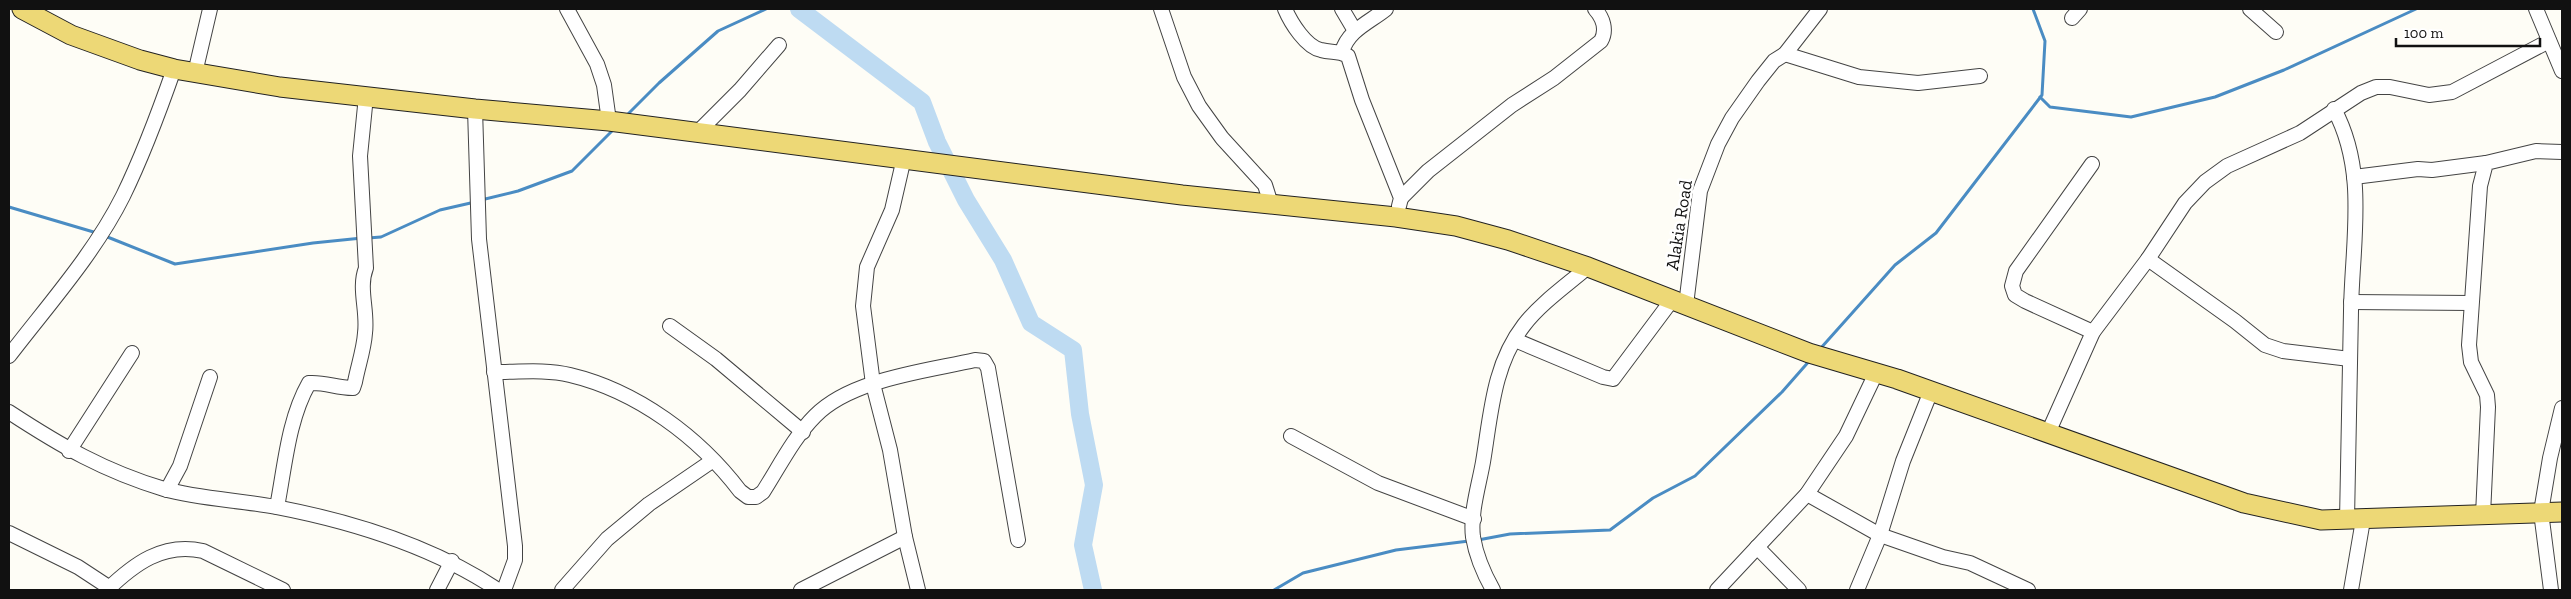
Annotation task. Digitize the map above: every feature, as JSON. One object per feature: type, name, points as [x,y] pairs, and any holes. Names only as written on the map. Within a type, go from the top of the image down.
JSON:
[{"type":"main road","points":[[22,9],[96,46],[174,69],[280,87],[475,110],[616,122],[946,163],[1182,195],[1396,218],[1477,231],[1588,267],[1814,354],[1931,391],[2244,503],[2321,520],[2562,512]]},
{"type":"street","points":[[195,72],[210,9]]},
{"type":"street","points":[[567,9],[597,64],[616,122]]},
{"type":"street","points":[[1161,9],[1184,77],[1199,106],[1222,138],[1265,185],[1271,204]]},
{"type":"street","points":[[1285,9],[1308,43],[1322,50],[1342,52],[1348,56],[1362,100],[1401,198]]},
{"type":"street","points":[[1342,9],[1355,31]]},
{"type":"street","points":[[1342,52],[1344,44],[1355,31],[1386,9]]},
{"type":"street","points":[[1396,218],[1401,198],[1428,171],[1512,105],[1554,78],[1601,40],[1604,34],[1604,26],[1595,9]]},
{"type":"street","name":"Alakia Road","points":[[1679,302],[1696,221],[1700,191],[1707,170],[1740,106],[1770,66],[1785,54],[1820,9]]},
{"type":"street","points":[[2250,9],[2276,32]]},
{"type":"street","points":[[2536,9],[2562,71]]},
{"type":"street","points":[[2048,433],[2093,332],[2148,259],[2185,203],[2205,182],[2227,166],[2300,133],[2360,93],[2376,87],[2390,87],[2429,95],[2452,92],[2549,41]]},
{"type":"street","points":[[697,133],[740,90],[779,45]]},
{"type":"street","points":[[1785,54],[1859,77],[1918,84],[1980,76]]},
{"type":"street","points":[[9,356],[69,280],[123,197],[154,125],[174,69]]},
{"type":"street","points":[[277,507],[293,423],[301,397],[309,382],[325,382],[336,388],[353,388],[365,333],[365,296],[362,286],[366,268],[360,156],[366,96]]},
{"type":"street","points":[[2334,109],[2346,131],[2354,165],[2356,200],[2350,359],[2355,520],[2352,590]]},
{"type":"street","points":[[475,110],[478,212],[494,372],[515,546],[515,560],[504,590]]},
{"type":"street","points":[[2354,176],[2418,169],[2432,170],[2486,163],[2536,151],[2562,152]]},
{"type":"street","points":[[904,158],[892,210],[867,267],[864,283],[864,330],[873,384],[890,450],[905,537],[918,590]]},
{"type":"street","points":[[2483,515],[2488,407],[2487,395],[2471,362],[2469,345],[2480,186],[2486,163]]},
{"type":"street","points":[[2092,164],[2016,271],[2012,286],[2015,295],[2025,301],[2093,332]]},
{"type":"street","points":[[2148,259],[2240,324],[2265,345],[2283,351],[2350,359]]},
{"type":"street","points":[[1493,590],[1478,556],[1474,528],[1490,405],[1502,366],[1523,326],[1588,267]]},
{"type":"street","points":[[1515,340],[1603,377],[1613,379],[1679,302]]},
{"type":"street","points":[[2351,302],[2471,303]]},
{"type":"street","points":[[670,326],[716,359],[803,432]]},
{"type":"street","points":[[68,451],[132,353]]},
{"type":"street","points":[[494,372],[571,375],[614,390],[676,424],[740,491],[748,497],[756,497],[763,492],[814,417],[826,406],[873,384],[975,360],[984,361],[988,368],[999,425],[1018,540]]},
{"type":"street","points":[[1716,590],[1807,494],[1846,436],[1876,373]]},
{"type":"street","points":[[167,490],[180,466],[210,377]]},
{"type":"street","points":[[1857,590],[1880,535],[1903,461],[1931,391]]},
{"type":"street","points":[[2551,590],[2541,512],[2550,458],[2562,408]]},
{"type":"street","points":[[9,412],[68,451],[119,474],[167,490],[277,507],[382,534],[452,561],[498,590]]},
{"type":"street","points":[[1291,436],[1378,483],[1474,528]]},
{"type":"street","points":[[562,590],[607,539],[649,504],[712,461]]},
{"type":"street","points":[[1807,494],[1880,535],[1943,558],[1970,563],[2028,590]]},
{"type":"street","points":[[9,533],[78,567],[108,589],[137,563],[164,552],[189,548],[203,551],[283,590]]},
{"type":"street","points":[[801,590],[905,537]]},
{"type":"street","points":[[1757,547],[1799,590]]},
{"type":"street","points":[[437,590],[452,561]]},
{"type":"waterway","points":[[626,116],[659,83],[718,31],[766,9]]},
{"type":"waterway","points":[[799,9],[922,102],[937,142],[966,200],[1003,260],[1031,323],[1073,350],[1080,414],[1094,485],[1083,545],[1093,590]]},
{"type":"waterway","points":[[1820,349],[1895,265],[1936,233],[2042,95],[2045,41],[2033,9]]},
{"type":"waterway","points":[[2040,97],[2050,107],[2131,117],[2215,97],[2284,70],[2416,9]]},
{"type":"waterway","points":[[481,200],[518,191],[572,171],[615,128]]},
{"type":"waterway","points":[[368,238],[381,237],[440,210],[475,202]]},
{"type":"waterway","points":[[9,207],[97,233]]},
{"type":"waterway","points":[[105,236],[175,264],[313,243],[362,238]]},
{"type":"waterway","points":[[1478,540],[1510,534],[1610,530],[1653,498],[1695,476],[1782,392],[1811,359]]},
{"type":"waterway","points":[[1274,590],[1303,573],[1396,550],[1469,541]]}]
